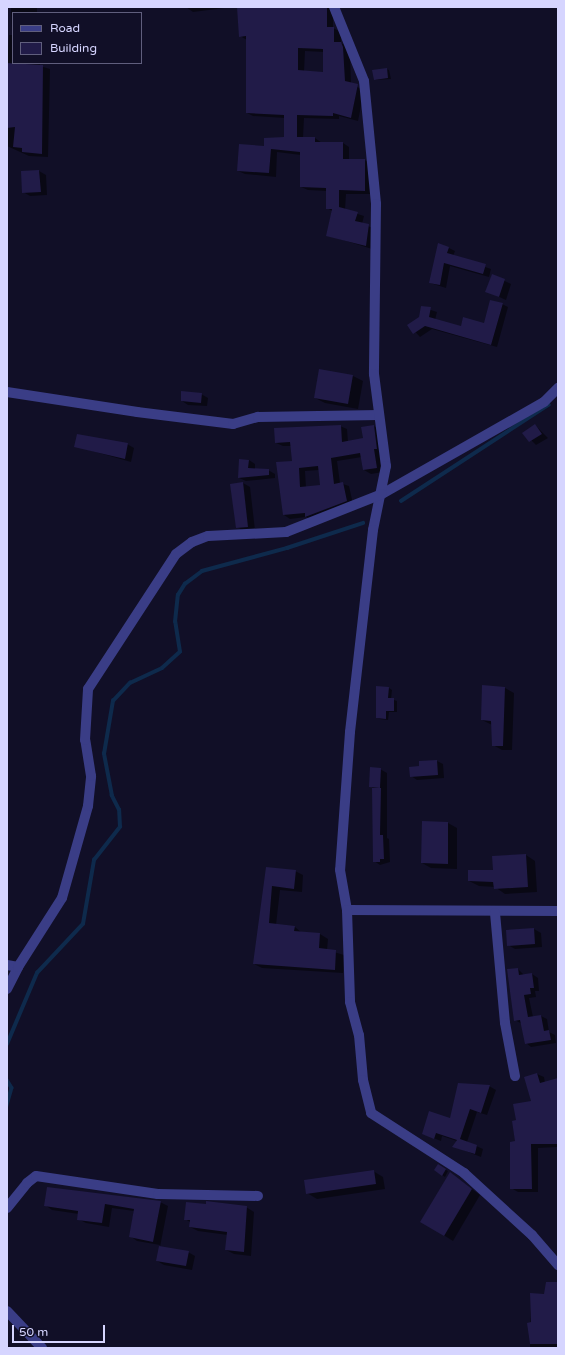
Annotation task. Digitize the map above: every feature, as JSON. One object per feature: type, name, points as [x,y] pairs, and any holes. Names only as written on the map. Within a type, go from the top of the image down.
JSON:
[{"type":"street","points":[[334,7],[364,81],[376,204],[374,374],[386,466],[382,494],[373,530],[350,732],[340,870],[347,910],[350,1002],[359,1035],[363,1080],[371,1113],[464,1173],[522,1225],[558,1265]]},
{"type":"street","points":[[7,989],[18,967],[62,898],[88,806],[91,776],[85,740],[88,689],[176,554],[192,542],[208,536],[286,532],[382,494],[544,402],[558,388]]},
{"type":"street","points":[[7,392],[137,412],[233,424],[258,417],[379,415]]},
{"type":"street","points":[[347,910],[495,913],[558,912]]},
{"type":"street","points":[[495,913],[505,1023],[515,1076]]},
{"type":"street","points":[[7,965],[18,967]]},
{"type":"street","points":[[7,1208],[27,1183],[36,1176],[158,1194],[258,1196]]},
{"type":"street","points":[[7,1311],[42,1348]]},
{"type":"building","points":[[237,7],[327,7],[327,27],[334,27],[334,42],[341,42],[343,47],[345,81],[358,84],[351,118],[333,113],[333,116],[297,115],[297,137],[315,137],[315,142],[343,142],[343,159],[365,159],[365,191],[339,190],[339,207],[358,212],[355,221],[369,224],[366,246],[326,236],[332,209],[326,209],[326,188],[300,187],[300,152],[271,149],[269,173],[237,171],[239,144],[264,146],[264,138],[284,137],[284,115],[246,113],[246,36],[239,37]],"holes":[[[298,48],[323,49],[323,72],[298,70]]]},
{"type":"building","points":[[7,63],[43,65],[42,154],[22,152],[22,148],[13,147],[15,127],[7,128]]},
{"type":"building","points":[[387,68],[388,78],[374,80],[372,70]]},
{"type":"building","points":[[39,170],[41,192],[22,193],[21,171]]},
{"type":"building","points":[[438,243],[449,247],[447,253],[486,264],[483,274],[444,263],[440,285],[429,283]]},
{"type":"building","points":[[492,274],[505,279],[499,297],[485,292]]},
{"type":"building","points":[[490,300],[503,303],[491,345],[425,326],[413,334],[407,325],[419,317],[421,306],[431,307],[429,317],[461,326],[463,317],[484,323]]},
{"type":"building","points":[[319,369],[353,375],[348,404],[314,398]]},
{"type":"building","points":[[181,391],[202,393],[201,403],[181,401]]},
{"type":"building","points":[[535,424],[542,434],[529,442],[522,433]]},
{"type":"building","points":[[341,425],[342,442],[363,438],[361,427],[374,425],[377,449],[374,449],[377,468],[363,470],[360,453],[331,458],[334,484],[343,482],[347,501],[305,517],[305,513],[283,515],[276,462],[292,461],[290,442],[275,443],[274,428]],"holes":[[[318,466],[320,485],[300,487],[299,468]]]},
{"type":"building","points":[[77,434],[128,443],[125,459],[74,447]]},
{"type":"building","points":[[239,459],[249,460],[248,468],[269,469],[269,475],[238,478]]},
{"type":"building","points":[[243,482],[248,527],[236,528],[230,484]]},
{"type":"building","points":[[482,685],[505,687],[503,746],[492,746],[491,721],[481,720]]},
{"type":"building","points":[[376,686],[389,687],[388,698],[394,698],[394,711],[386,711],[386,719],[376,718]]},
{"type":"building","points":[[437,760],[438,775],[410,777],[409,767],[419,766],[419,761]]},
{"type":"building","points":[[370,767],[381,768],[380,788],[369,787]]},
{"type":"building","points":[[372,788],[381,788],[380,835],[383,835],[384,859],[380,859],[380,862],[373,862]]},
{"type":"building","points":[[422,821],[448,822],[448,864],[421,863]]},
{"type":"building","points":[[526,854],[528,887],[494,889],[493,882],[468,881],[468,870],[493,870],[492,856]]},
{"type":"building","points":[[266,867],[296,870],[294,889],[272,886],[269,923],[295,926],[294,931],[320,933],[319,948],[336,950],[335,970],[253,964]]},
{"type":"building","points":[[534,928],[535,944],[507,946],[506,930]]},
{"type":"building","points":[[518,968],[519,975],[532,973],[534,988],[530,988],[531,994],[524,995],[528,1017],[541,1015],[544,1031],[549,1030],[551,1040],[525,1044],[520,1020],[514,1021],[507,969]]},
{"type":"building","points":[[537,1073],[540,1083],[558,1078],[558,1144],[531,1144],[532,1189],[510,1189],[510,1142],[515,1141],[512,1121],[516,1120],[513,1104],[531,1101],[524,1077]]},
{"type":"building","points":[[458,1083],[490,1085],[481,1113],[470,1109],[460,1139],[477,1145],[475,1154],[452,1147],[457,1140],[436,1133],[434,1139],[422,1134],[429,1111],[450,1118]]},
{"type":"building","points":[[438,1164],[446,1169],[442,1176],[434,1170]]},
{"type":"building","points":[[374,1170],[376,1184],[306,1194],[304,1180]]},
{"type":"building","points":[[450,1172],[472,1189],[444,1236],[420,1222]]},
{"type":"building","points":[[47,1187],[161,1201],[153,1242],[129,1237],[134,1209],[105,1204],[102,1223],[77,1220],[78,1211],[44,1206]]},
{"type":"building","points":[[206,1201],[247,1206],[244,1252],[225,1250],[227,1232],[189,1227],[190,1220],[184,1220],[186,1202],[206,1204]]},
{"type":"building","points":[[159,1246],[189,1251],[186,1266],[156,1261]]},
{"type":"building","points":[[546,1282],[558,1282],[558,1344],[530,1344],[527,1323],[531,1322],[530,1293],[544,1294]]},
{"type":"waterway","points":[[401,501],[548,405]]},
{"type":"waterway","points":[[7,1044],[37,973],[83,924],[94,860],[120,827],[119,810],[112,796],[104,754],[113,701],[130,683],[162,668],[180,652],[175,622],[178,595],[185,584],[202,571],[287,548],[363,523]]},
{"type":"waterway","points":[[7,1080],[12,1088],[7,1106]]}]
